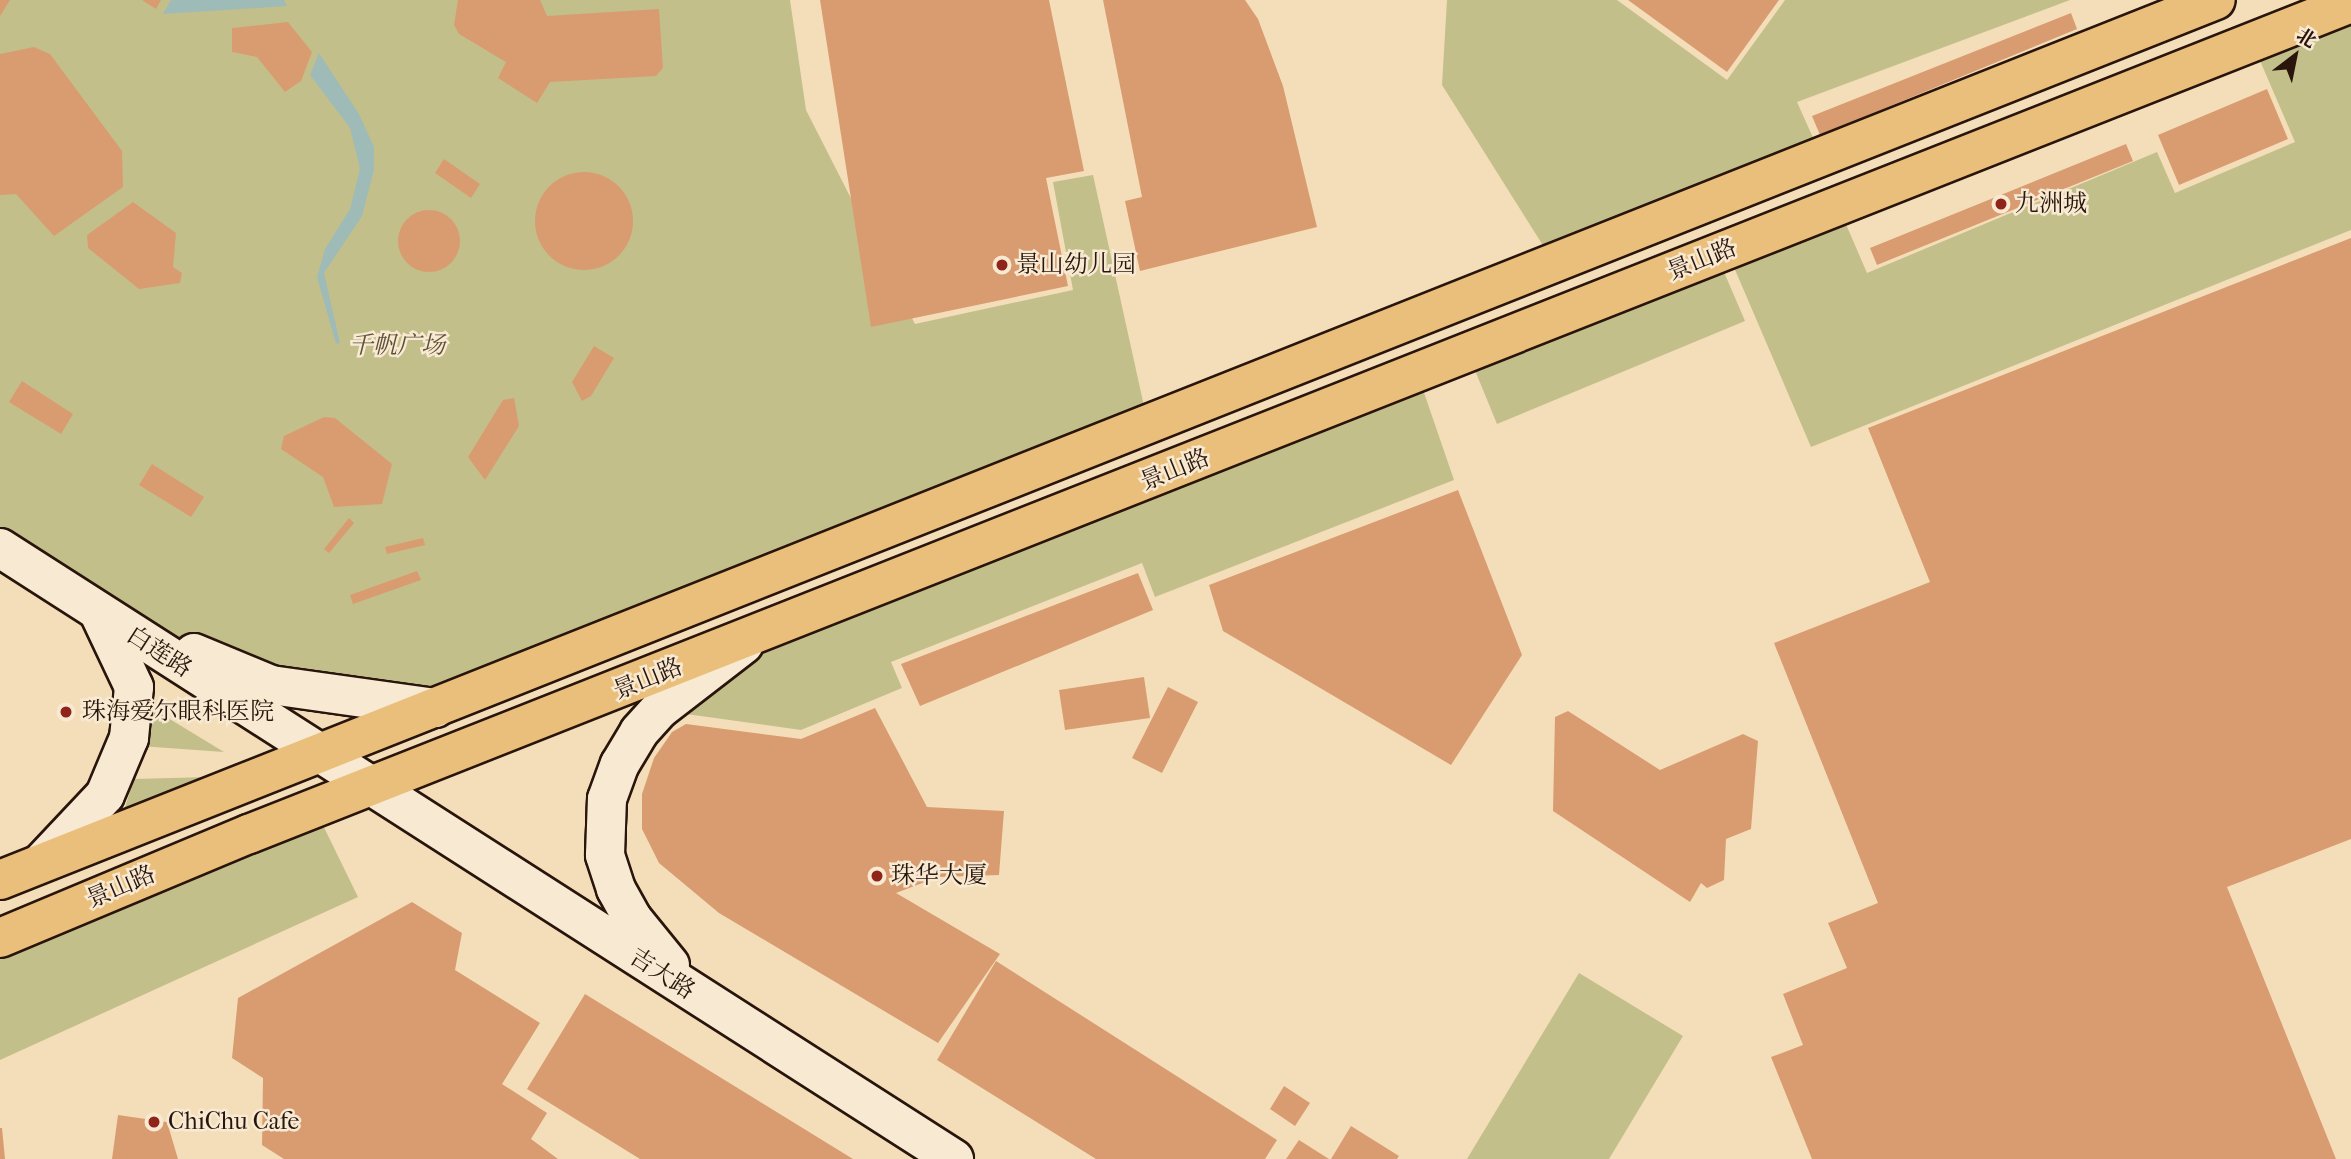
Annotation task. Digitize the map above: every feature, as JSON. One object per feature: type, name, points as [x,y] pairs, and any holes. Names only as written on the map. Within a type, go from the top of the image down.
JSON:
[{"type":"main road","name":"景山路","points":[[0,880],[2216,0]]},
{"type":"main road","name":"景山路","points":[[0,938],[371,787],[2351,3]]},
{"type":"main road","name":"白莲路","points":[[0,548],[371,787]]},
{"type":"main road","points":[[99,612],[271,685],[435,708]]},
{"type":"main road","points":[[41,863],[106,795],[129,738],[134,687],[99,612]]},
{"type":"main road","points":[[703,1000],[632,918],[616,889],[603,831],[620,764],[639,732],[660,709],[752,638]]},
{"type":"main road","name":"吉大路","points":[[371,787],[954,1159]]},
{"type":"green space","name":"千帆广场","points":[[0,0],[790,0],[806,110],[915,324],[1073,290],[1053,182],[1093,175],[1146,415],[448,699],[268,683],[99,612],[0,548]]},
{"type":"green space","points":[[1447,0],[1617,0],[1727,80],[1785,0],[2070,0],[1797,102],[1819,151],[1549,255],[1442,85]]},
{"type":"green space","points":[[2351,14],[2351,230],[1811,447],[1733,265],[1842,215],[1867,273],[2157,152],[2175,193],[2295,142],[2255,49]]},
{"type":"green space","points":[[1721,265],[1745,321],[1497,424],[1474,368]]},
{"type":"green space","points":[[1420,381],[1454,480],[1155,597],[1142,563],[891,662],[902,688],[801,730],[686,714],[759,646]]},
{"type":"green space","points":[[140,701],[224,752],[140,746]]},
{"type":"green space","points":[[208,777],[120,823],[134,779]]},
{"type":"green space","points":[[317,813],[358,897],[0,1060],[0,943]]},
{"type":"green space","points":[[1579,973],[1683,1036],[1609,1159],[1467,1159]]},
{"type":"water","points":[[171,0],[284,0],[287,6],[163,14]]},
{"type":"water","points":[[319,53],[359,114],[374,147],[374,170],[362,216],[324,273],[340,343],[336,344],[317,277],[325,249],[350,209],[360,169],[350,128],[310,75]]},
{"type":"building","points":[[0,0],[10,0],[0,16]]},
{"type":"building","points":[[142,0],[161,0],[156,9]]},
{"type":"building","points":[[458,0],[540,0],[547,16],[659,9],[663,68],[656,76],[550,82],[537,103],[498,78],[506,62],[459,34],[454,25]]},
{"type":"building","points":[[820,0],[1049,0],[1084,171],[1046,178],[1068,286],[871,327]]},
{"type":"building","points":[[1103,0],[1245,0],[1258,19],[1283,86],[1317,227],[1140,271],[1125,201],[1142,197]]},
{"type":"building","points":[[1628,0],[1779,0],[1727,72]]},
{"type":"building","points":[[2071,13],[2077,29],[1820,135],[1812,116]]},
{"type":"building","points":[[288,22],[312,52],[301,81],[285,92],[257,57],[232,52],[232,28]]},
{"type":"building","points":[[34,47],[50,54],[122,151],[123,187],[54,236],[16,194],[0,195],[0,54]]},
{"type":"building","points":[[2267,89],[2288,139],[2179,185],[2158,135]]},
{"type":"building","name":"九洲城","points":[[2126,144],[2133,161],[1877,265],[1870,248]]},
{"type":"building","points":[[444,159],[480,184],[471,198],[435,173]]},
{"type":"building","points":[[584,172],[603,175],[619,186],[630,202],[633,221],[630,240],[619,256],[603,267],[584,270],[565,267],[549,256],[538,240],[535,221],[538,202],[549,186],[565,175]]},
{"type":"building","points":[[133,202],[176,233],[173,267],[182,273],[180,283],[139,289],[88,248],[87,235]]},
{"type":"building","points":[[423,210],[435,210],[451,219],[458,229],[458,253],[451,263],[435,272],[423,272],[412,267],[403,258],[398,247],[398,235],[403,224],[412,215]]},
{"type":"building","points":[[2351,238],[2351,839],[2227,887],[2336,1159],[1812,1159],[1771,1057],[1803,1045],[1783,994],[1847,968],[1828,923],[1878,903],[1774,643],[1930,582],[1868,428]]},
{"type":"building","points":[[594,346],[614,358],[591,396],[582,401],[572,382]]},
{"type":"building","points":[[22,381],[73,414],[61,434],[9,402]]},
{"type":"building","points":[[514,398],[519,426],[485,480],[468,457],[503,400]]},
{"type":"building","points":[[324,417],[335,418],[392,464],[382,504],[334,507],[323,477],[281,449],[284,436]]},
{"type":"building","points":[[152,464],[204,497],[191,517],[139,485]]},
{"type":"building","points":[[1458,490],[1522,655],[1451,765],[1223,631],[1209,585]]},
{"type":"building","points":[[349,518],[354,523],[329,553],[324,549]]},
{"type":"building","points":[[423,538],[425,545],[387,554],[385,547]]},
{"type":"building","points":[[417,571],[421,580],[353,604],[350,595]]},
{"type":"building","points":[[1138,573],[1153,610],[920,706],[901,664]]},
{"type":"building","points":[[1144,677],[1150,718],[1065,730],[1059,690]]},
{"type":"building","points":[[1168,687],[1198,702],[1162,773],[1132,758]]},
{"type":"building","name":"珠华大厦","points":[[875,708],[927,807],[1004,811],[999,875],[938,877],[896,893],[1000,954],[938,1043],[719,913],[659,863],[642,829],[642,794],[654,758],[672,732],[686,724],[801,739]]},
{"type":"building","points":[[1568,711],[1660,770],[1743,734],[1758,741],[1751,829],[1726,839],[1724,880],[1707,888],[1701,883],[1690,902],[1553,811],[1555,717]]},
{"type":"building","points":[[412,902],[462,933],[455,970],[540,1023],[502,1084],[547,1113],[531,1139],[558,1159],[284,1159],[262,1145],[263,1078],[232,1058],[238,998]]},
{"type":"building","points":[[996,961],[1277,1140],[1265,1159],[1096,1159],[937,1060]]},
{"type":"building","points":[[585,994],[853,1159],[640,1159],[527,1089]]},
{"type":"building","points":[[1284,1086],[1310,1103],[1295,1126],[1270,1109]]},
{"type":"building","points":[[118,1115],[167,1122],[178,1159],[112,1159]]},
{"type":"building","points":[[1351,1126],[1399,1156],[1397,1159],[1331,1159]]},
{"type":"building","points":[[2,1128],[5,1159],[0,1159]]},
{"type":"building","points":[[1299,1140],[1329,1159],[1286,1159]]},
{"type":"place","name":"九洲城","points":[[2001,204]]},
{"type":"place","name":"景山幼儿园","points":[[1002,265]]},
{"type":"place","name":"珠海爱尔眼科医院","points":[[66,712]]},
{"type":"place","name":"珠华大厦","points":[[877,876]]},
{"type":"place","name":"ChiChu Cafe","points":[[154,1122]]}]
